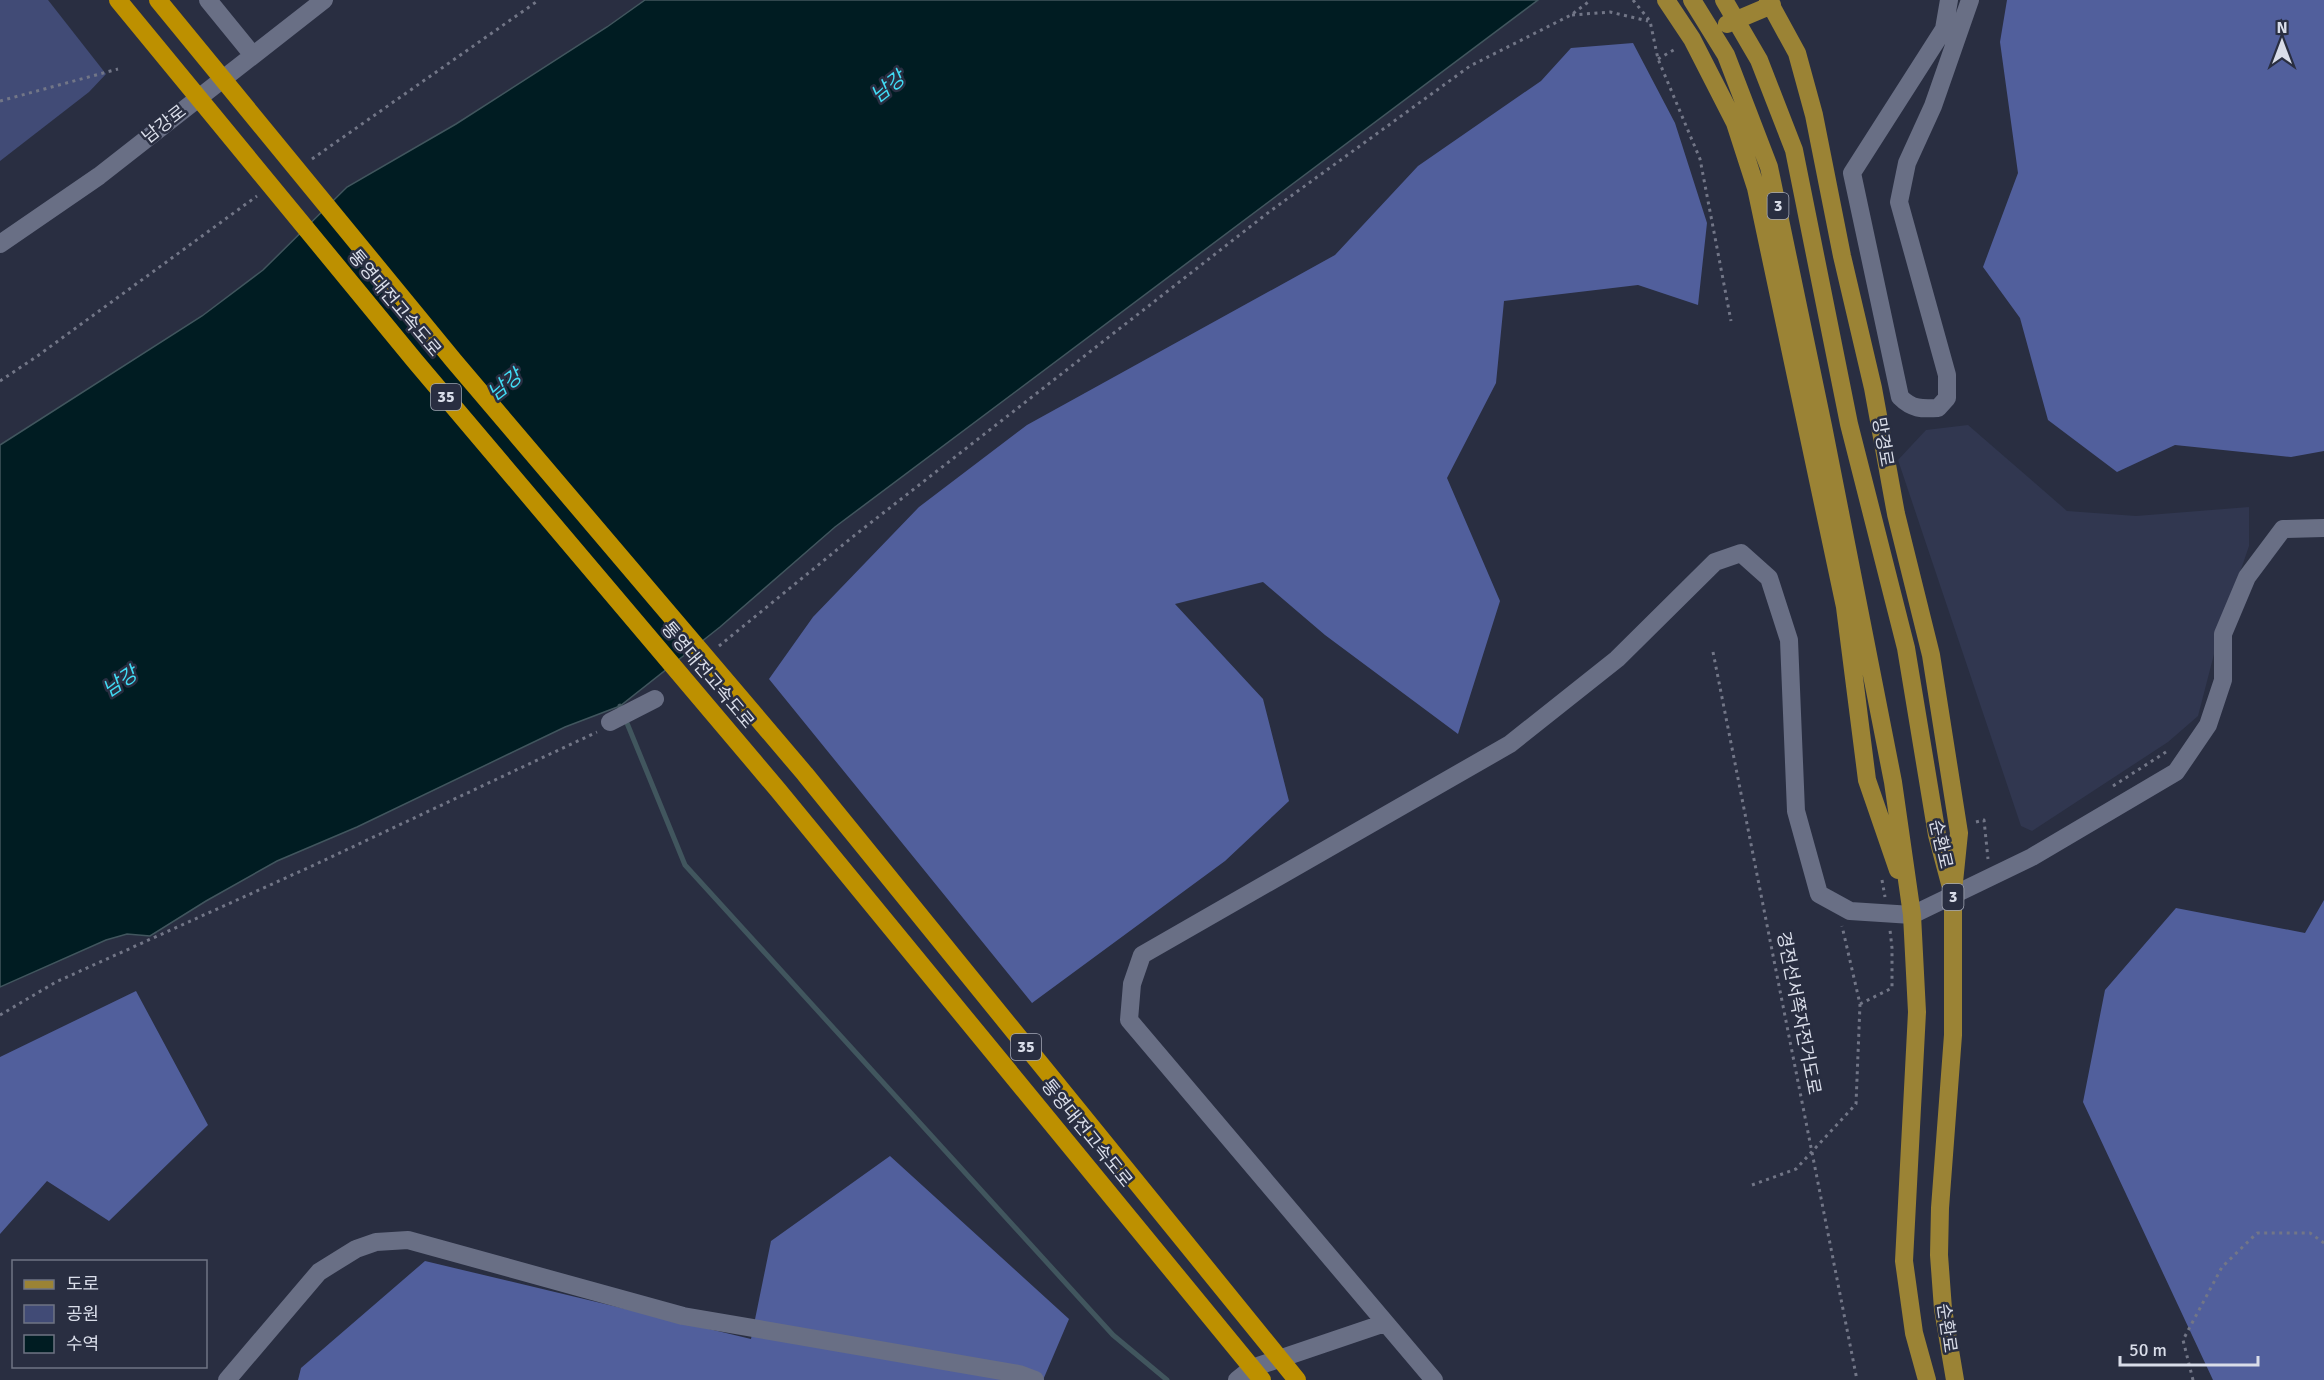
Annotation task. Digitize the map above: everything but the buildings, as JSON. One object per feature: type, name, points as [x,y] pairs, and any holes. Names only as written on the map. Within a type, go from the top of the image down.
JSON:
[{"type":"highway","name":"통영대전고속도로","points":[[118,0],[415,361],[778,790],[1257,1374]]},
{"type":"highway","name":"통영대전고속도로","points":[[158,0],[454,361],[805,774],[1297,1380]]},
{"type":"main road","points":[[1666,0],[1692,39],[1734,123],[1756,188],[1845,607],[1868,780],[1912,915]]},
{"type":"main road","name":"순환로","points":[[1692,0],[1726,55],[1769,167],[1893,782],[1912,915],[1917,1012],[1904,1261],[1914,1333],[1927,1380]]},
{"type":"main road","name":"순환로","points":[[1724,0],[1759,60],[1794,150],[1849,424],[1906,648],[1937,835],[1953,895],[1953,1035],[1940,1208],[1939,1254],[1943,1309],[1955,1380]]},
{"type":"main road","points":[[1692,39],[1773,2]]},
{"type":"main road","name":"망경로","points":[[1773,2],[1797,53],[1814,115],[1842,256],[1873,388],[1896,514],[1931,655],[1959,833],[1953,895]]},
{"type":"street","points":[[208,0],[252,54]]},
{"type":"street","name":"남강로","points":[[0,244],[99,176],[252,54],[324,0]]},
{"type":"street","points":[[1949,0],[1944,29],[1852,172],[1900,397],[1908,405],[1920,409],[1938,408],[1947,398],[1947,375],[1899,202],[1907,163],[1933,106],[1970,0]]},
{"type":"street","points":[[1434,1380],[1129,1020],[1132,984],[1142,955],[1510,744],[1617,659],[1715,562],[1741,553],[1769,578],[1789,640],[1796,812],[1819,894],[1850,911],[1912,915],[2031,857],[2176,772],[2208,726],[2223,680],[2223,634],[2247,577],[2283,529],[2324,528]]},
{"type":"street","points":[[610,722],[655,699]]},
{"type":"street","points":[[227,1380],[319,1272],[356,1249],[376,1242],[408,1240],[683,1316],[1019,1374],[1035,1380]]},
{"type":"street","points":[[1237,1380],[1384,1323]]},
{"type":"path","points":[[718,647],[864,527],[1279,205],[1470,66],[1571,15],[1591,0]]},
{"type":"path","points":[[1633,0],[1650,21],[1658,59],[1700,159],[1731,321]]},
{"type":"path","points":[[1571,15],[1610,12],[1650,21]]},
{"type":"path","points":[[0,101],[118,69]]},
{"type":"path","name":"경전선서쪽자전거도로","points":[[1713,652],[1857,1380]]},
{"type":"path","points":[[0,1015],[56,982],[312,866],[596,732],[610,722]]},
{"type":"path","points":[[1984,820],[1989,865]]},
{"type":"path","points":[[1752,1185],[1796,1168],[1856,1104],[1860,1004],[1837,904]]},
{"type":"path","points":[[1860,1004],[1892,988],[1892,948]]},
{"type":"path","points":[[2193,1380],[2183,1340],[2222,1267],[2257,1233],[2310,1233],[2324,1243]]},
{"type":"shaded area","points":[[2007,0],[2324,0],[2324,451],[2291,457],[2175,445],[2117,472],[2048,420],[2020,318],[1983,267],[2018,173],[2000,42]]},
{"type":"shaded area","points":[[1633,43],[1675,123],[1707,223],[1698,305],[1638,285],[1504,301],[1496,383],[1447,478],[1500,601],[1458,734],[1325,635],[1263,582],[1175,604],[1263,699],[1289,801],[1225,861],[1032,1003],[769,679],[813,617],[919,507],[1027,425],[1335,255],[1418,166],[1541,81],[1571,48]]},
{"type":"shaded area","points":[[1968,425],[2067,511],[2136,516],[2249,507],[2249,546],[2220,631],[2198,716],[2168,742],[2032,831],[2021,826],[1898,460],[1926,430]]},
{"type":"shaded area","points":[[2324,900],[2324,1380],[2213,1380],[2083,1102],[2105,990],[2176,908],[2305,933]]},
{"type":"shaded area","points":[[136,991],[208,1125],[109,1221],[47,1181],[0,1234],[0,1057]]},
{"type":"shaded area","points":[[890,1156],[1069,1319],[1043,1380],[298,1380],[301,1368],[425,1261],[751,1339],[771,1241]]},
{"type":"green space","points":[[0,0],[48,0],[106,74],[89,92],[0,161]]},
{"type":"water","name":"남강","points":[[645,0],[1538,0],[835,527],[720,627],[620,706],[565,727],[357,827],[277,861],[150,936],[127,934],[106,940],[0,987],[0,445],[202,316],[263,270],[347,187],[456,124]]},
{"type":"waterway","points":[[620,706],[685,865],[1113,1335],[1167,1380]]}]
